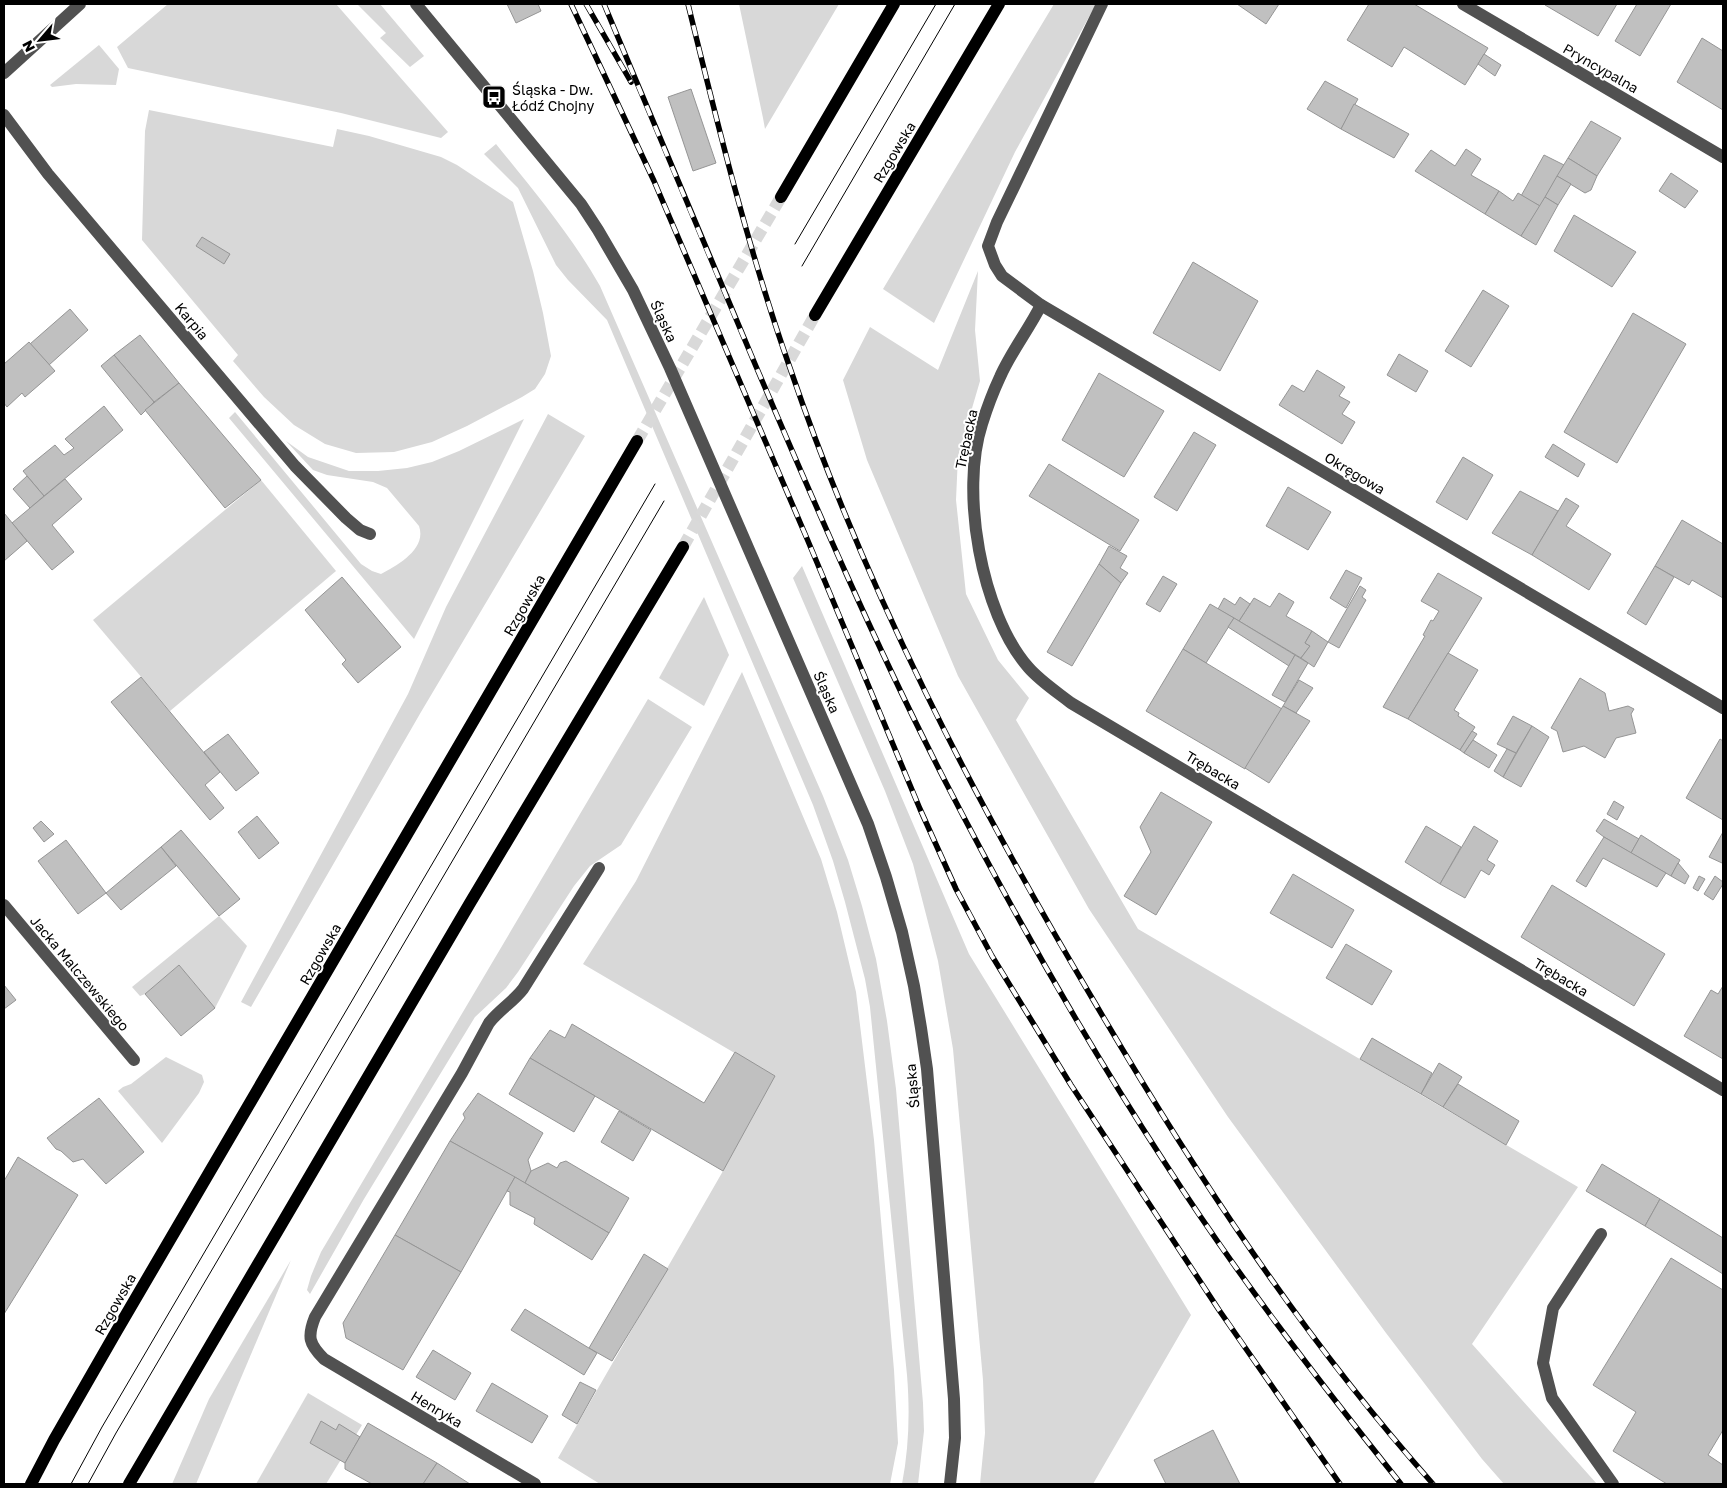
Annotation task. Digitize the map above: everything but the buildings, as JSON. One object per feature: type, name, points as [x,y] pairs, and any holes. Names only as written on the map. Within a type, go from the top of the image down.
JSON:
[{"type":"main road","points":[[781,197],[894,4]]},
{"type":"main road","name":"Rzgowska","points":[[815,315],[999,4]]},
{"type":"main road","name":"Rzgowska","points":[[31,1484],[111,1340],[637,441]]},
{"type":"main road","points":[[129,1484],[465,912],[683,547]]},
{"type":"street","points":[[4,73],[80,4]]},
{"type":"street","name":"Śląska","points":[[416,4],[581,204],[633,290],[670,368],[868,824],[902,932],[924,1045],[954,1399],[956,1438],[950,1484]]},
{"type":"street","name":"Okręgowa","points":[[1102,4],[1001,214],[988,246],[995,265],[1002,276],[1042,304],[1723,708]]},
{"type":"street","name":"Pryncypalna","points":[[1463,4],[1723,157]]},
{"type":"street","name":"Karpia","points":[[4,116],[48,174],[295,466],[346,518],[360,530],[370,534]]},
{"type":"street","name":"Trębacka","points":[[1042,304],[1000,376],[981,426],[974,461],[972,498],[984,570],[995,609],[1009,640],[1028,667],[1071,704],[1723,1090]]},
{"type":"street","name":"Henryka","points":[[535,1484],[324,1359],[314,1349],[310,1340],[310,1329],[315,1317],[462,1073],[494,1015],[518,996],[523,989],[599,868]]},
{"type":"street","name":"Jacka Malczewskiego","points":[[4,905],[134,1060]]},
{"type":"street","points":[[1601,1234],[1553,1308],[1542,1363],[1552,1398],[1613,1484]]},
{"type":"shaded area","points":[[168,4],[336,4],[448,132],[441,138],[341,113],[128,68],[117,47]]},
{"type":"shaded area","points":[[357,4],[380,4],[424,56],[410,67],[380,38],[386,33]]},
{"type":"shaded area","points":[[739,4],[839,4],[765,129],[763,118]]},
{"type":"shaded area","points":[[1054,4],[1096,4],[1015,152],[934,323],[883,289]]},
{"type":"shaded area","points":[[99,45],[119,69],[116,85],[76,84],[52,87],[50,85]]},
{"type":"shaded area","points":[[149,110],[333,147],[337,129],[369,136],[441,157],[457,165],[513,202],[533,271],[551,356],[545,374],[535,389],[467,426],[432,442],[394,452],[356,453],[325,444],[294,425],[264,397],[233,361],[238,355],[142,240],[145,131]]},
{"type":"shaded area","points":[[496,144],[564,231],[600,286],[823,796],[848,860],[876,959],[896,1089],[923,1403],[924,1431],[918,1484],[902,1484],[909,1416],[908,1389],[870,1007],[865,979],[833,861],[813,805],[607,320],[556,265],[518,188],[484,154]]},
{"type":"shaded area","points":[[978,271],[975,330],[980,381],[958,456],[956,500],[966,594],[998,660],[1029,698],[1016,720],[1138,929],[1578,1187],[1472,1344],[1597,1484],[1504,1484],[1482,1459],[1386,1333],[1228,1117],[1089,909],[958,676],[867,460],[843,380],[870,327],[938,370]]},
{"type":"shaded area","points":[[235,412],[361,564],[381,574],[403,561],[415,549],[419,542],[419,526],[387,488],[373,482],[327,475],[313,470],[286,441],[308,457],[349,471],[378,471],[407,468],[432,462],[524,419],[414,639],[229,418]]},
{"type":"shaded area","points":[[548,414],[585,436],[421,712],[251,1007],[241,1002],[408,694],[446,607]]},
{"type":"shaded area","points":[[261,480],[336,571],[170,711],[93,620]]},
{"type":"shaded area","points":[[802,566],[969,954],[1191,1315],[1093,1484],[980,1484],[985,1433],[983,1380],[953,1049],[938,961],[913,864],[885,791],[793,578]]},
{"type":"shaded area","points":[[704,597],[729,655],[704,706],[659,678]]},
{"type":"shaded area","points":[[742,672],[821,859],[837,912],[856,992],[874,1140],[894,1370],[898,1443],[890,1484],[600,1484],[558,1458],[723,1171],[774,1076],[583,964],[636,881]]},
{"type":"shaded area","points":[[648,699],[692,727],[621,845],[590,866],[574,886],[506,988],[475,1017],[364,1199],[310,1294],[307,1290],[321,1252]]},
{"type":"shaded area","points":[[219,916],[247,946],[215,1008],[179,965],[145,994],[140,996],[132,987]]},
{"type":"shaded area","points":[[166,1057],[202,1075],[204,1082],[199,1093],[162,1143],[118,1091],[131,1084]]},
{"type":"shaded area","points":[[291,1260],[196,1484],[172,1484],[209,1399]]},
{"type":"shaded area","points":[[308,1393],[362,1425],[326,1484],[256,1484]]},
{"type":"tunnel","points":[[637,441],[781,197]]},
{"type":"tunnel","points":[[683,547],[815,315]]},
{"type":"tram line","points":[[795,244],[936,4]]},
{"type":"tram line","points":[[802,266],[955,4]]},
{"type":"tram line","points":[[71,1484],[102,1427],[655,484]]},
{"type":"tram line","points":[[88,1484],[116,1433],[664,501]]},
{"type":"railway","points":[[571,4],[654,181],[920,809],[956,889],[992,956],[1071,1085],[1219,1310],[1340,1484]]},
{"type":"railway","points":[[586,4],[631,82]]},
{"type":"railway","points":[[604,4],[755,364],[846,574],[919,730],[996,878],[1106,1070],[1192,1205],[1279,1326],[1401,1484]]},
{"type":"railway","points":[[688,4],[747,233],[790,368],[820,451],[853,533],[888,614],[926,693],[1007,850],[1171,1129],[1252,1252],[1295,1312],[1339,1371],[1433,1484]]},
{"type":"place","name":"Śląska - Dw. Łódź Chojny","points":[[494,97]]}]
